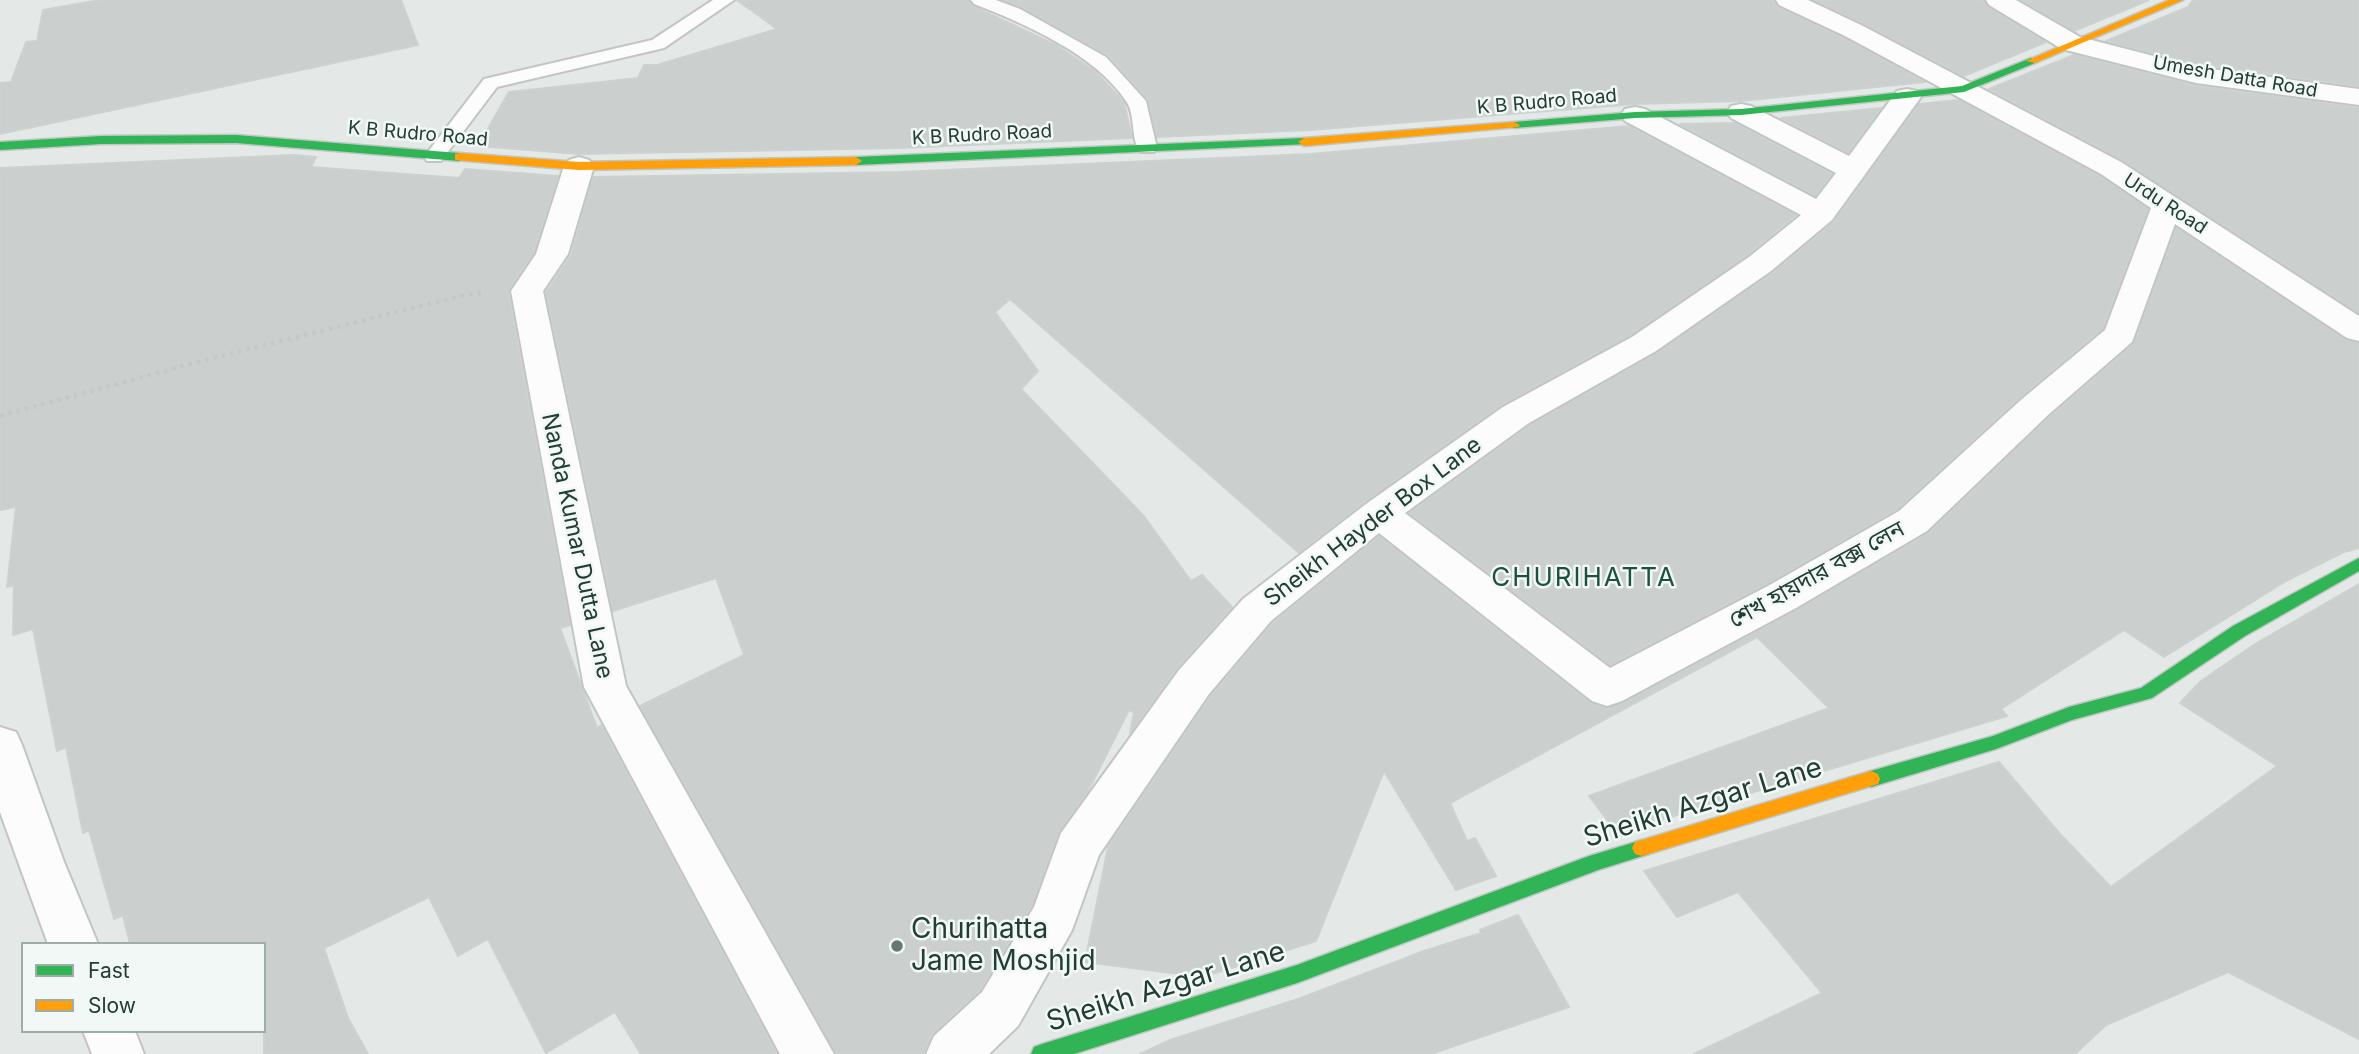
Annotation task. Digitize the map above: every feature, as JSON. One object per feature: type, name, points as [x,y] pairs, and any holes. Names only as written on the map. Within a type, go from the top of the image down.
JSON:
[{"type":"street","name":"Urdu Road","points":[[1788,0],[1854,31],[2111,168],[2359,331]]},
{"type":"street","name":"Umesh Datta Road","points":[[1998,0],[2071,43],[2196,75],[2359,97]]},
{"type":"street","name":"K B Rudro Road","points":[[0,146],[101,140],[236,139],[434,157],[579,166],[900,160],[1310,142],[1635,115],[1741,112],[1907,97],[1964,89],[2178,0]]},
{"type":"street","name":"Sheikh Hayder Box Lane","points":[[952,1054],[1000,1009],[1055,915],[1079,847],[1194,682],[1257,610],[1379,513],[1516,415],[1644,344],[1760,264],[1821,214],[1907,97]]},
{"type":"street","points":[[1741,112],[1854,171]]},
{"type":"street","points":[[1635,115],[1821,214]]},
{"type":"street","points":[[527,291],[552,254],[579,166]]},
{"type":"street","name":"শেখ হায়দার বক্স লেন","points":[[1379,513],[1606,689],[1782,597],[1913,521],[2035,407],[2120,335],[2167,205]]},
{"type":"street","name":"Nanda Kumar Dutta Lane","points":[[527,291],[605,687],[808,1054]]},
{"type":"street","name":"Sheikh Azgar Lane","points":[[1042,1054],[1297,974],[1596,862],[1996,743],[2069,714],[2146,693],[2239,631],[2359,564]]},
{"type":"street","points":[[0,745],[40,862],[72,942]]},
{"type":"street","points":[[109,1033],[118,1054]]},
{"type":"lane","points":[[434,157],[491,83],[658,44],[725,0]]},
{"type":"lane","points":[[980,0],[1014,13],[1100,61],[1137,101],[1147,148]]},
{"type":"path","points":[[0,416],[201,361],[469,294],[527,291]]},
{"type":"building","points":[[100,0],[401,0],[418,45],[0,134],[0,83],[11,82],[26,42],[37,41],[43,10]]},
{"type":"building","points":[[737,0],[968,0],[973,6],[1056,45],[1095,71],[1124,102],[1132,138],[900,148],[579,154],[478,146],[509,92],[638,78],[644,65],[657,65],[777,29]]},
{"type":"building","points":[[1003,0],[1773,0],[1778,7],[1844,38],[1925,82],[1741,101],[1635,104],[1310,130],[1157,137],[1148,99],[1108,55],[1021,7]]},
{"type":"building","points":[[1814,0],[1983,0],[1988,7],[2046,42],[1964,76]]},
{"type":"building","points":[[2021,0],[2149,0],[2074,31]]},
{"type":"building","points":[[2193,0],[2359,0],[2359,86],[2197,64],[2106,41],[2188,7]]},
{"type":"building","points":[[2074,55],[2196,86],[2359,108],[2359,313],[2122,160],[1989,89]]},
{"type":"building","points":[[1959,100],[2100,176],[2148,209],[2103,328],[2020,397],[1897,509],[1767,584],[1610,665],[1409,513],[1530,425],[1657,353],[1773,273],[1834,222],[1919,104]]},
{"type":"building","points":[[1881,108],[1848,153],[1781,118]]},
{"type":"building","points":[[1735,123],[1832,174],[1815,196],[1680,124]]},
{"type":"building","points":[[1629,126],[1796,215],[1747,255],[1631,335],[1501,405],[1364,502],[1299,553],[1010,299],[995,312],[1038,371],[1021,389],[1143,515],[1191,581],[1202,575],[1232,607],[1177,668],[1130,733],[1134,712],[1129,710],[1089,789],[1059,832],[1032,906],[980,990],[932,1034],[923,1054],[836,1054],[640,706],[744,655],[716,578],[613,611],[546,292],[571,255],[593,177],[900,172],[1310,154]]},
{"type":"building","points":[[294,155],[316,157],[311,167],[459,178],[465,169],[558,176],[534,253],[508,291],[570,625],[560,628],[597,728],[601,725],[777,1054],[641,1054],[615,1012],[546,1053],[488,939],[458,956],[429,897],[324,948],[348,1018],[368,1054],[264,1054],[266,942],[130,942],[123,915],[114,919],[89,830],[83,833],[66,747],[57,751],[33,629],[13,635],[14,585],[7,587],[16,507],[0,510],[0,168]]},
{"type":"building","points":[[2176,228],[2346,340],[2359,343],[2359,548],[2344,552],[2286,581],[2164,657],[2124,630],[2001,709],[2007,716],[1617,833],[1589,796],[1829,708],[1757,637],[1450,803],[1467,841],[1475,838],[1496,876],[1456,890],[1384,771],[1316,941],[1203,977],[1085,962],[1108,847],[1211,696],[1273,623],[1379,536],[1590,703],[1606,708],[1623,703],[1797,610],[1929,533],[2050,417],[2134,344]]},
{"type":"building","points":[[2359,584],[2359,1039],[2228,972],[2106,1025],[2075,1054],[1694,1054],[1822,993],[1738,892],[1677,917],[1644,871],[1999,762],[2060,834],[2111,887],[2277,766],[2180,703],[2201,681],[2255,644]]},
{"type":"building","points":[[1518,915],[1569,1007],[1431,1054],[1140,1054],[1170,1040],[1298,999],[1424,951],[1481,933],[1480,930]]},
{"type":"traffic: fast","points":[[1514,125],[1635,115],[1741,112],[1964,89],[2031,61]]},
{"type":"traffic: fast","points":[[0,146],[101,140],[236,139],[459,157]]},
{"type":"traffic: fast","points":[[856,161],[1304,142]]},
{"type":"traffic: fast","points":[[1871,779],[1996,742],[2069,714],[2146,693],[2239,631],[2359,564]]},
{"type":"traffic: fast","points":[[1042,1054],[1297,974],[1596,862],[1642,848]]},
{"type":"traffic: slow","points":[[2031,61],[2178,0]]},
{"type":"traffic: slow","points":[[1304,142],[1514,125]]},
{"type":"traffic: slow","points":[[459,157],[579,166],[856,161]]},
{"type":"traffic: slow","points":[[1642,848],[1871,779]]},
{"type":"place","name":"Churihatta Jame Moshjid","points":[[897,946]]},
{"type":"district","name":"CHURIHATTA","points":[[1584,578]]}]
